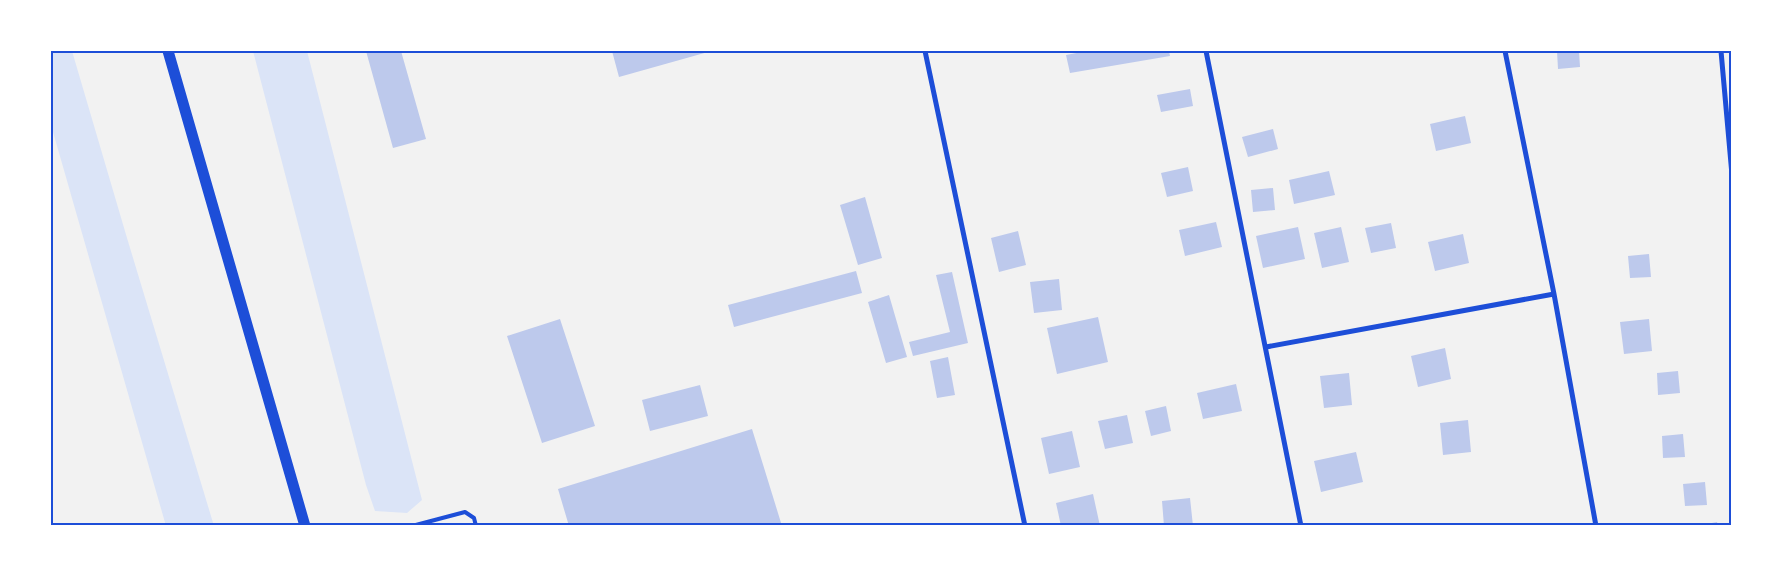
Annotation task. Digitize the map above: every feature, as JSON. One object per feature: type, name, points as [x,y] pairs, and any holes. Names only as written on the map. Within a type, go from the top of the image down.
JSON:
[{"type":"highway","points":[[168,51],[304,526]]},
{"type":"street","points":[[925,51],[1025,526]]},
{"type":"street","points":[[1206,51],[1302,526]]},
{"type":"street","points":[[1505,51],[1554,294],[1596,526]]},
{"type":"street","points":[[1721,51],[1732,175]]},
{"type":"street","points":[[1266,347],[1554,294]]},
{"type":"lane","points":[[412,526],[465,512],[474,518],[476,526]]},
{"type":"shaded area","points":[[51,51],[72,51],[214,526],[166,526],[51,125]]},
{"type":"shaded area","points":[[253,51],[307,51],[422,500],[407,513],[375,511],[366,485]]},
{"type":"building","points":[[366,51],[401,51],[426,139],[393,148]]},
{"type":"building","points":[[612,51],[708,51],[708,52],[619,77]]},
{"type":"building","points":[[1087,51],[1169,51],[1170,56],[1070,73],[1066,55]]},
{"type":"building","points":[[1557,51],[1579,51],[1580,67],[1558,69]]},
{"type":"building","points":[[1190,89],[1193,106],[1161,112],[1157,95]]},
{"type":"building","points":[[1465,116],[1471,143],[1436,151],[1430,124]]},
{"type":"building","points":[[1273,129],[1278,149],[1248,157],[1242,137]]},
{"type":"building","points":[[1188,167],[1193,191],[1167,197],[1161,173]]},
{"type":"building","points":[[1329,171],[1335,195],[1294,204],[1289,180]]},
{"type":"building","points":[[1273,188],[1275,210],[1253,212],[1251,190]]},
{"type":"building","points":[[865,197],[882,258],[858,265],[840,205]]},
{"type":"building","points":[[1216,222],[1222,247],[1185,256],[1179,230]]},
{"type":"building","points":[[1391,223],[1396,248],[1371,253],[1365,228]]},
{"type":"building","points":[[1298,227],[1305,259],[1263,268],[1256,236]]},
{"type":"building","points":[[1341,227],[1349,262],[1322,268],[1314,233]]},
{"type":"building","points":[[1018,231],[1026,265],[999,272],[991,238]]},
{"type":"building","points":[[1463,234],[1469,263],[1435,271],[1428,242]]},
{"type":"building","points":[[1649,254],[1651,277],[1630,278],[1628,256]]},
{"type":"building","points":[[856,271],[862,293],[734,327],[728,305]]},
{"type":"building","points":[[952,272],[968,343],[913,356],[909,342],[950,332],[936,275]]},
{"type":"building","points":[[1059,279],[1062,310],[1034,313],[1030,282]]},
{"type":"building","points":[[889,295],[907,357],[886,363],[868,302]]},
{"type":"building","points":[[1098,317],[1108,362],[1057,374],[1047,328]]},
{"type":"building","points":[[560,319],[595,426],[542,443],[507,336]]},
{"type":"building","points":[[1649,319],[1652,351],[1624,354],[1620,322]]},
{"type":"building","points":[[1445,348],[1451,379],[1418,387],[1411,356]]},
{"type":"building","points":[[948,357],[955,395],[937,398],[930,361]]},
{"type":"building","points":[[1678,371],[1680,393],[1658,395],[1657,373]]},
{"type":"building","points":[[1349,373],[1352,405],[1324,408],[1320,376]]},
{"type":"building","points":[[1236,384],[1242,411],[1203,419],[1197,393]]},
{"type":"building","points":[[700,385],[708,416],[650,431],[642,400]]},
{"type":"building","points":[[1166,406],[1171,431],[1151,436],[1145,411]]},
{"type":"building","points":[[1127,415],[1133,443],[1105,449],[1098,421]]},
{"type":"building","points":[[1468,420],[1471,452],[1443,455],[1440,423]]},
{"type":"building","points":[[752,429],[782,526],[569,526],[558,489]]},
{"type":"building","points":[[1072,431],[1080,467],[1049,474],[1041,438]]},
{"type":"building","points":[[1683,434],[1685,457],[1663,458],[1662,436]]},
{"type":"building","points":[[1356,452],[1363,482],[1321,492],[1314,461]]},
{"type":"building","points":[[1705,482],[1707,505],[1685,506],[1683,484]]},
{"type":"building","points":[[1093,494],[1100,526],[1061,526],[1056,503]]},
{"type":"building","points":[[1190,498],[1193,526],[1164,526],[1162,501]]},
{"type":"building","points":[[1717,522],[1718,526],[1701,526],[1701,525]]}]
